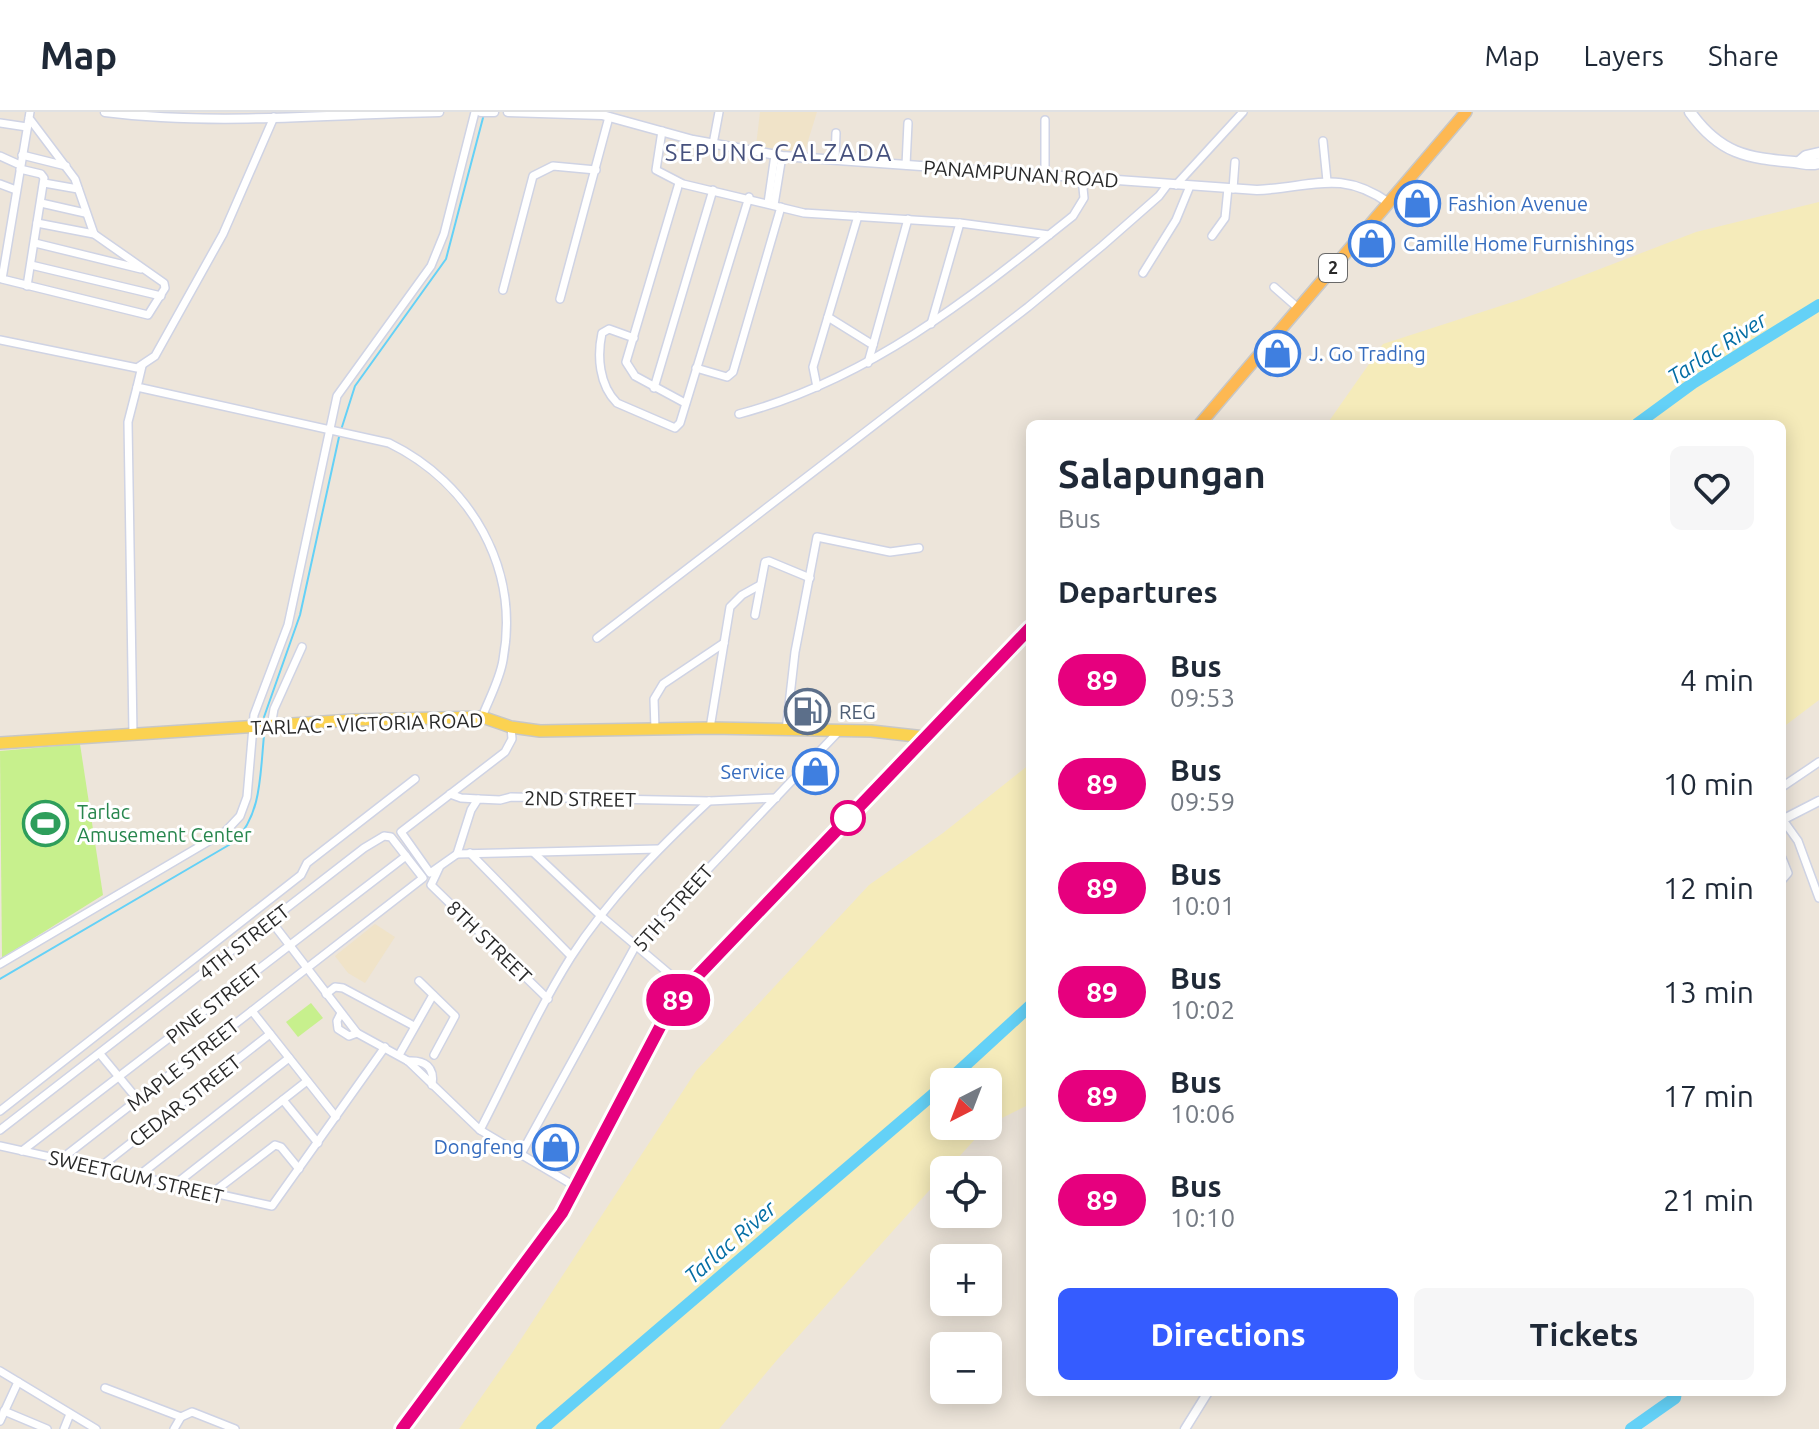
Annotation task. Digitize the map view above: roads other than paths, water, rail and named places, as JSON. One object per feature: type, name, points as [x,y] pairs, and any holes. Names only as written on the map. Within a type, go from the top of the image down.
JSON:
[{"type":"highway","name":"2","points":[[1203,420],[1466,112]]},
{"type":"highway","points":[[402,1429],[578,1188],[661,1025],[686,988],[1026,632]]},
{"type":"main road","points":[[1690,112],[1702,128],[1744,155],[1759,160],[1799,162],[1807,166],[1819,163]]},
{"type":"main road","points":[[1799,162],[1806,156],[1819,153]]},
{"type":"main road","name":"TARLAC - VICTORIA ROAD","points":[[0,743],[353,720],[482,717],[511,727],[540,731],[710,728],[881,732],[925,737]]},
{"type":"street","points":[[105,112],[151,117],[439,112]]},
{"type":"street","points":[[0,964],[226,831],[240,816],[247,797],[253,727],[261,693],[288,625],[335,431],[333,408],[342,386],[409,298],[437,253],[475,112]]},
{"type":"street","points":[[484,112],[494,112]]},
{"type":"street","name":"PANAMPUNAN ROAD","points":[[508,112],[629,116],[662,131],[778,156],[1230,188],[1276,189],[1327,181],[1370,191],[1389,203]]},
{"type":"street","points":[[713,144],[719,112]]},
{"type":"street","points":[[597,638],[1028,307],[1159,196],[1243,112]]},
{"type":"street","points":[[29,115],[2,279],[145,316],[161,296],[164,283],[94,234],[37,223]]},
{"type":"street","points":[[29,115],[66,166],[94,234]]},
{"type":"street","points":[[560,299],[596,170],[605,115]]},
{"type":"street","points":[[0,340],[137,368],[142,366],[159,352],[202,275],[232,215],[274,117]]},
{"type":"street","points":[[1045,120],[1045,175]]},
{"type":"street","points":[[0,123],[27,127]]},
{"type":"street","points":[[906,165],[908,123]]},
{"type":"street","points":[[662,131],[656,170],[679,183],[749,197],[804,213],[960,223],[1049,235]]},
{"type":"street","points":[[835,160],[836,133]]},
{"type":"street","points":[[1323,141],[1327,181]]},
{"type":"street","points":[[22,155],[66,166]]},
{"type":"street","points":[[0,156],[41,174],[44,183],[27,286]]},
{"type":"street","points":[[696,368],[727,377],[733,372],[774,205],[778,156]]},
{"type":"street","points":[[1212,236],[1225,218],[1235,162]]},
{"type":"street","points":[[503,290],[533,176],[553,166],[596,170]]},
{"type":"street","points":[[739,414],[817,387],[868,363],[930,326],[1073,216],[1082,203],[1082,178]]},
{"type":"street","points":[[44,183],[78,189]]},
{"type":"street","points":[[679,183],[628,367],[635,376],[685,403]]},
{"type":"street","points":[[0,184],[16,190]]},
{"type":"street","points":[[1143,273],[1176,220],[1190,186]]},
{"type":"street","points":[[654,388],[713,190]]},
{"type":"street","points":[[634,338],[609,329],[602,333],[597,358],[612,397],[617,403],[675,428],[749,197]]},
{"type":"street","points":[[41,203],[85,213]]},
{"type":"street","points":[[817,387],[813,367],[858,216]]},
{"type":"street","points":[[868,363],[908,219]]},
{"type":"street","points":[[930,326],[960,223]]},
{"type":"street","points":[[35,243],[147,270]]},
{"type":"street","points":[[31,265],[161,296]]},
{"type":"street","points":[[1274,287],[1298,308]]},
{"type":"street","points":[[828,317],[873,345]]},
{"type":"street","points":[[133,734],[128,422],[142,366]]},
{"type":"street","points":[[137,387],[389,443],[414,456],[462,498],[485,532],[500,571],[506,628],[503,661],[482,717]]},
{"type":"street","points":[[786,731],[795,652],[815,541],[819,536],[890,552],[919,548]]},
{"type":"street","points":[[755,615],[767,561],[810,578]]},
{"type":"street","points":[[710,728],[730,607],[760,585]]},
{"type":"street","points":[[655,729],[654,699],[663,684],[724,643]]},
{"type":"street","points":[[271,726],[274,709],[302,647]]},
{"type":"street","points":[[426,876],[401,832],[505,752],[512,739],[511,727]]},
{"type":"street","name":"5TH STREET","points":[[521,1154],[636,945],[839,731]]},
{"type":"street","points":[[1786,784],[1819,762]]},
{"type":"street","points":[[0,1111],[301,875],[307,863],[415,779]]},
{"type":"street","name":"2ND STREET","points":[[450,794],[461,798],[500,800],[511,797],[709,801],[776,798]]},
{"type":"street","points":[[457,854],[471,810],[478,799]]},
{"type":"street","points":[[480,1130],[571,956],[658,849],[709,801]]},
{"type":"street","points":[[1786,818],[1819,801]]},
{"type":"street","points":[[1786,825],[1798,841],[1819,898]]},
{"type":"street","name":"4TH STREET","points":[[0,1130],[364,848],[384,836],[391,837],[406,856]]},
{"type":"street","points":[[306,969],[457,854],[658,849]]},
{"type":"street","points":[[470,853],[571,956]]},
{"type":"street","points":[[534,853],[601,916],[686,988]]},
{"type":"street","points":[[406,856],[426,876]]},
{"type":"street","name":"PINE STREET","points":[[22,1151],[406,856]]},
{"type":"street","name":"8TH STREET","points":[[440,867],[431,885],[548,999]]},
{"type":"street","points":[[271,921],[357,1033],[408,1061],[480,1130],[578,1188]]},
{"type":"street","name":"MAPLE STREET","points":[[60,1160],[306,969]]},
{"type":"street","points":[[419,981],[455,1016],[434,1055]]},
{"type":"street","points":[[326,994],[335,987],[343,988],[414,1026]]},
{"type":"street","points":[[399,1055],[433,995]]},
{"type":"street","points":[[252,1011],[336,1117]]},
{"type":"street","points":[[341,1013],[337,1021],[338,1029],[349,1036],[357,1033]]},
{"type":"street","name":"CEDAR STREET","points":[[99,1168],[270,1034]]},
{"type":"street","points":[[211,1194],[278,1144],[299,1169],[385,1047]]},
{"type":"street","points":[[100,1054],[138,1100]]},
{"type":"street","points":[[137,1177],[289,1058]]},
{"type":"street","points":[[408,1061],[423,1061],[428,1065],[432,1071],[432,1085]]},
{"type":"street","points":[[173,1186],[307,1081]]},
{"type":"street","points":[[283,1100],[318,1143]]},
{"type":"street","name":"SWEETGUM STREET","points":[[0,1146],[272,1206],[299,1169]]},
{"type":"street","points":[[0,1371],[95,1429]]},
{"type":"street","points":[[0,1421],[18,1382]]},
{"type":"street","points":[[105,1388],[181,1417]]},
{"type":"street","points":[[1185,1429],[1206,1396]]},
{"type":"street","points":[[4,1411],[47,1429]]},
{"type":"street","points":[[174,1429],[181,1417],[192,1412],[235,1429]]},
{"type":"street","points":[[64,1429],[70,1414]]},
{"type":"street","points":[[207,1429],[212,1419]]},
{"type":"waterway","points":[[341,430],[355,386],[446,259],[484,114]]},
{"type":"waterway","name":"Tarlac River","points":[[1642,420],[1693,383],[1819,305]]},
{"type":"waterway","points":[[264,717],[300,615],[339,437]]},
{"type":"waterway","points":[[0,979],[234,842],[255,806],[264,736]]},
{"type":"waterway","name":"Tarlac River","points":[[962,1068],[1026,1010]]},
{"type":"waterway","name":"Tarlac River","points":[[542,1429],[930,1097]]},
{"type":"waterway","points":[[1631,1429],[1675,1396]]},
{"type":"place","name":"Fashion Avenue","points":[[1417,204]]},
{"type":"place","name":"Camille Home Furnishings","points":[[1372,244]]},
{"type":"place","name":"J. Go Trading","points":[[1278,354]]},
{"type":"place","name":"REG","points":[[808,712]]},
{"type":"place","name":"Service","points":[[816,772]]},
{"type":"place","name":"Tarlac Amusement Center","points":[[46,823]]},
{"type":"place","name":"Dongfeng","points":[[555,1147]]},
{"type":"district","name":"SEPUNG CALZADA","points":[[779,153]]}]
